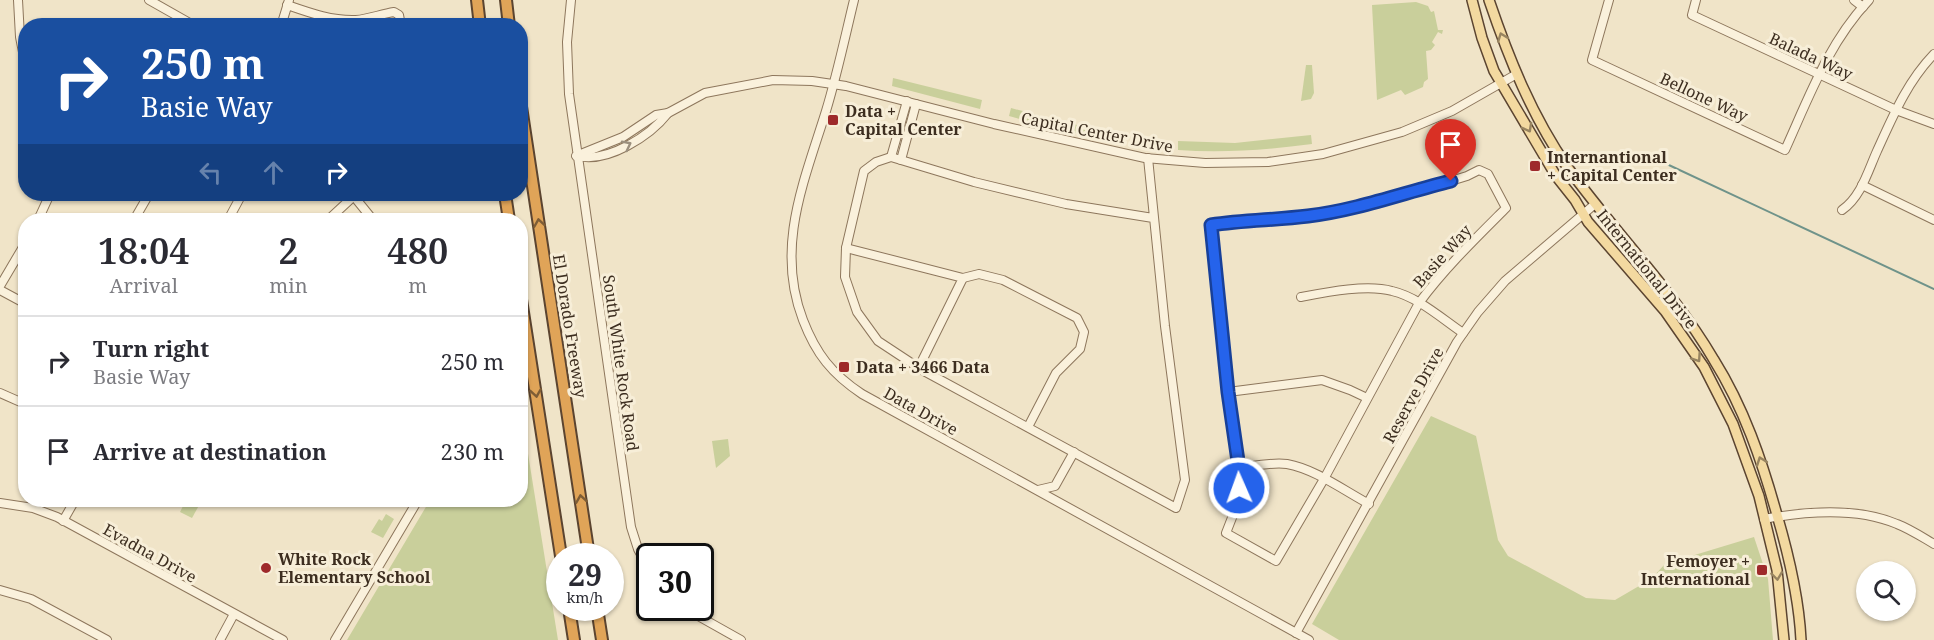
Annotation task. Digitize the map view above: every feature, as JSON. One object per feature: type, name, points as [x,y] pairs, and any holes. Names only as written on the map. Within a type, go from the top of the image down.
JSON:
[{"type":"highway","points":[[477,0],[479,18]]},
{"type":"highway","points":[[506,0],[508,18]]},
{"type":"highway","name":"El Dorado Freeway","points":[[528,153],[587,543]]},
{"type":"highway","points":[[528,344],[559,543]]},
{"type":"highway","points":[[571,621],[574,640]]},
{"type":"highway","points":[[599,621],[602,640]]},
{"type":"main road","name":"International Drive","points":[[1472,0],[1494,71],[1556,176],[1584,213],[1588,222],[1665,311],[1704,367],[1733,424],[1759,496],[1777,570],[1784,640]]},
{"type":"main road","name":"International Drive","points":[[1489,0],[1515,75],[1534,112],[1567,166],[1595,204],[1651,269],[1717,364],[1755,445],[1778,517],[1790,564],[1800,618],[1801,640]]},
{"type":"street","points":[[18,0],[19,18]]},
{"type":"street","points":[[150,0],[181,18]]},
{"type":"street","name":"South White Rock Road","points":[[571,0],[567,66],[576,156],[632,527],[636,543]]},
{"type":"street","name":"Data Drive","points":[[854,0],[834,84],[795,211],[790,254],[794,292],[813,345],[839,378],[862,394],[1309,640]]},
{"type":"street","name":"Bellone Way","points":[[1609,0],[1593,60],[1785,150],[1819,75]]},
{"type":"street","name":"Balada Way","points":[[1696,0],[1692,15],[1896,110],[1934,124]]},
{"type":"street","points":[[1854,0],[1863,7]]},
{"type":"street","points":[[1819,75],[1840,37],[1869,0]]},
{"type":"street","points":[[283,18],[288,3],[315,15],[331,18]]},
{"type":"street","points":[[368,18],[394,12],[400,18]]},
{"type":"street","points":[[1842,210],[1852,203],[1896,110],[1914,78],[1934,54]]},
{"type":"street","name":"Capital Center Drive","points":[[576,156],[623,137],[656,115],[668,112],[705,93],[756,82],[792,80],[834,84],[994,124],[1148,158],[1196,163],[1241,164],[1323,154],[1376,141],[1427,123],[1476,99],[1515,75]]},
{"type":"street","points":[[891,157],[907,101]]},
{"type":"street","points":[[901,160],[916,104]]},
{"type":"street","points":[[1148,158],[1153,218],[1185,480],[1176,508],[918,367],[878,341],[858,312],[845,277],[846,248],[864,171],[876,162],[891,157],[974,182],[1066,204],[1153,218]]},
{"type":"street","name":"Basie Way","points":[[1479,170],[1488,174],[1506,208],[1448,267],[1419,303],[1324,479],[1276,561],[1226,533],[1236,510],[1239,468],[1228,392],[1211,225],[1308,216],[1342,210],[1399,196],[1467,176],[1479,170]]},
{"type":"street","points":[[1862,185],[1934,220]]},
{"type":"street","points":[[335,213],[347,201]]},
{"type":"street","name":"Reserve Drive","points":[[1296,633],[1463,333],[1505,281],[1595,204]]},
{"type":"street","points":[[846,248],[963,278],[979,274],[1003,280],[1077,318],[1084,332],[1080,349],[1056,373],[1028,427]]},
{"type":"street","points":[[18,256],[0,288],[18,299]]},
{"type":"street","points":[[918,367],[963,278]]},
{"type":"street","points":[[1301,297],[1372,288],[1395,291],[1419,303],[1463,333]]},
{"type":"street","points":[[1228,392],[1322,380],[1367,398]]},
{"type":"street","points":[[0,393],[18,401]]},
{"type":"street","points":[[1038,490],[1054,486],[1074,452]]},
{"type":"street","points":[[1239,468],[1286,464],[1324,479],[1368,504]]},
{"type":"street","name":"Evadna Drive","points":[[0,503],[18,506]]},
{"type":"street","name":"Evadna Drive","points":[[26,507],[63,521],[284,640]]},
{"type":"street","points":[[63,521],[71,507]]},
{"type":"street","points":[[335,640],[414,507]]},
{"type":"street","points":[[1764,519],[1790,514],[1850,513],[1897,524],[1934,544]]},
{"type":"street","points":[[0,590],[31,599],[107,640]]},
{"type":"street","points":[[220,640],[234,614]]},
{"type":"street","points":[[707,621],[741,640]]},
{"type":"green space","points":[[1416,2],[1428,6],[1431,12],[1434,11],[1438,30],[1443,30],[1442,34],[1438,32],[1432,42],[1435,45],[1431,50],[1426,51],[1428,79],[1424,82],[1423,87],[1405,95],[1401,90],[1377,100],[1372,5]]},
{"type":"green space","points":[[1306,65],[1312,65],[1314,93],[1311,99],[1301,101]]},
{"type":"green space","points":[[893,78],[982,100],[980,109],[892,86]]},
{"type":"green space","points":[[1011,108],[1067,123],[1065,131],[1009,116]]},
{"type":"green space","points":[[1069,123],[1106,132],[1104,140],[1067,131]]},
{"type":"green space","points":[[1311,135],[1312,144],[1295,146],[1228,151],[1178,150],[1178,141],[1235,143]]},
{"type":"green space","points":[[1431,416],[1476,436],[1498,540],[1508,556],[1586,598],[1615,600],[1651,579],[1665,564],[1754,537],[1768,579],[1773,640],[1339,640],[1312,624]]},
{"type":"green space","points":[[728,439],[730,456],[716,468],[712,441]]},
{"type":"green space","points":[[528,454],[546,565],[546,621],[555,621],[558,640],[347,640],[426,507],[528,507]]},
{"type":"green space","points":[[182,507],[198,507],[192,518],[180,512]]},
{"type":"green space","points":[[386,514],[394,519],[383,538],[371,532],[379,519],[382,521]]},
{"type":"waterway","points":[[1656,159],[1934,289]]},
{"type":"place","name":"Data + Capital Center","points":[[833,120]]},
{"type":"place","name":"Internantional + Capital Center","points":[[1535,166]]},
{"type":"place","name":"Data + 3466 Data","points":[[844,367]]},
{"type":"place","name":"White Rock Elementary School","points":[[266,568]]},
{"type":"place","name":"Femoyer + International","points":[[1762,570]]},
{"type":"route","points":[[1239,488],[1239,468],[1228,392],[1211,225],[1308,216],[1342,210],[1451,181]]}]
